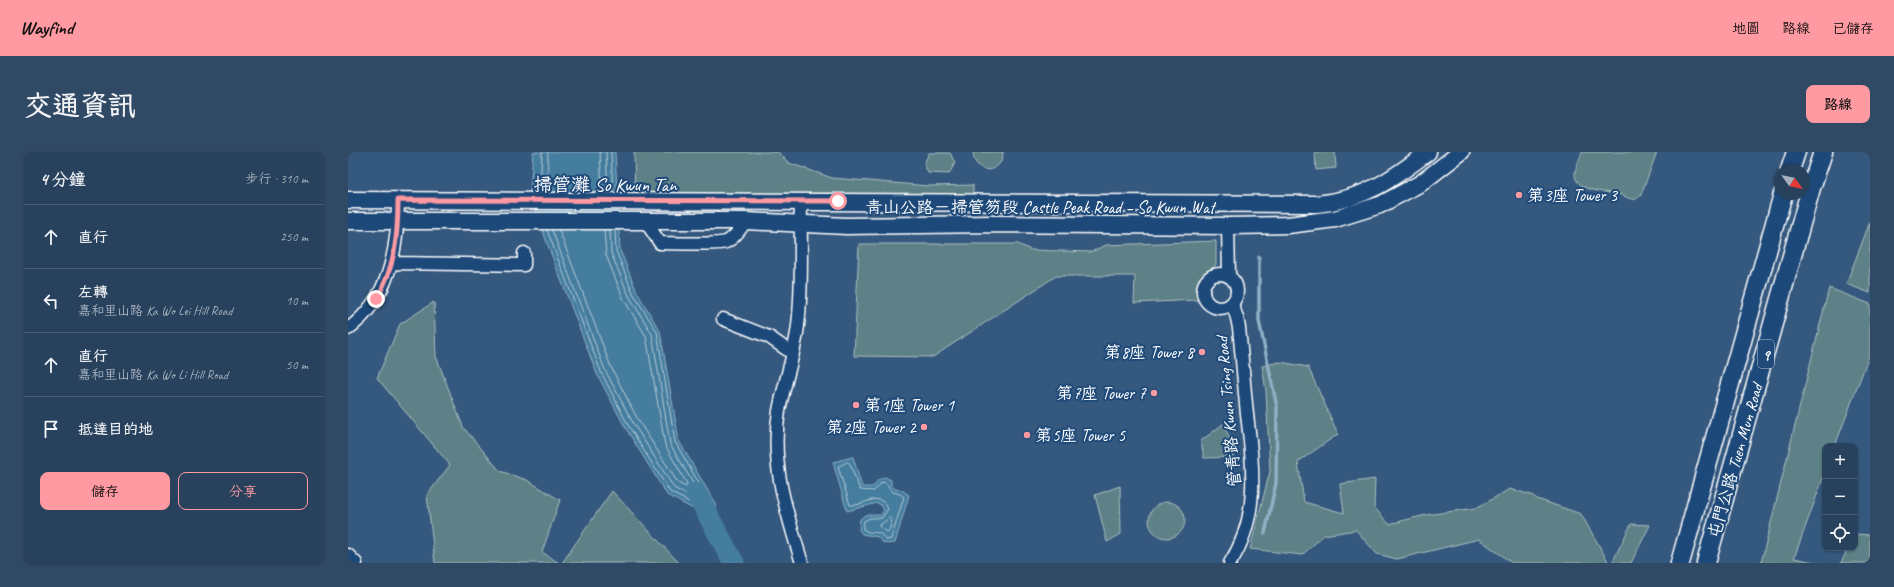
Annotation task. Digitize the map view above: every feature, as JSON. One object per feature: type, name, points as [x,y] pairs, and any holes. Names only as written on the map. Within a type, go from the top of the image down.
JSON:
[{"type":"highway","points":[[1792,164],[1796,152]]},
{"type":"highway","name":"屯門公路 Tuen Mun Road","points":[[1706,563],[1811,188],[1824,152]]},
{"type":"highway","name":"屯門公路 Tuen Mun Road","points":[[1680,563],[1781,200]]},
{"type":"main road","name":"青山公路－掃管笏段 Castle Peak Road – So Kwun Wat","points":[[348,200],[637,202],[801,201],[1304,205],[1330,203],[1364,194],[1377,188],[1428,152]]},
{"type":"main road","name":"青山公路－掃管笏段 Castle Peak Road – So Kwun Wat","points":[[348,222],[746,221],[846,226],[992,224],[1228,226],[1288,225],[1316,222],[1363,212],[1399,196],[1421,183],[1461,152]]},
{"type":"street","points":[[348,329],[361,318],[384,286],[392,263],[398,222],[398,200]]},
{"type":"street","points":[[801,201],[801,292],[798,327],[779,412],[777,433],[781,493],[802,563]]},
{"type":"street","points":[[641,222],[660,243],[699,243],[726,242],[735,236],[746,221]]},
{"type":"street","points":[[1228,226],[1229,276]]},
{"type":"street","points":[[392,263],[524,265],[524,253]]},
{"type":"street","points":[[1218,274],[1229,276],[1236,284],[1237,289],[1235,299],[1227,306],[1216,307],[1210,305],[1204,295],[1203,290],[1207,279],[1218,274]]},
{"type":"street","name":"管青路 Kwun Tsing Road","points":[[1230,563],[1240,548],[1246,531],[1250,514],[1253,475],[1239,328],[1232,303]]},
{"type":"street","points":[[722,319],[769,337],[792,353]]},
{"type":"street","points":[[348,556],[356,563]]},
{"type":"green space","points":[[634,152],[778,152],[789,163],[832,178],[929,186],[973,185],[973,196],[635,197]]},
{"type":"green space","points":[[973,152],[1003,152],[1002,159],[999,164],[995,168],[988,170],[981,168],[977,164],[974,159]]},
{"type":"green space","points":[[1315,152],[1335,152],[1336,168],[1316,170]]},
{"type":"green space","points":[[1582,152],[1657,152],[1641,195],[1634,199],[1593,190],[1580,184],[1576,180],[1575,173]]},
{"type":"green space","points":[[929,153],[950,153],[955,163],[949,174],[928,173],[924,164]]},
{"type":"green space","points":[[1870,222],[1870,293],[1846,284]]},
{"type":"green space","points":[[1216,241],[1216,265],[1200,279],[1197,287],[1198,300],[1134,303],[1135,276],[1056,276],[933,357],[854,356],[859,244],[1018,244],[1031,250],[1091,252],[1106,245]]},
{"type":"green space","points":[[1829,288],[1870,304],[1870,353],[1836,443],[1822,443],[1822,481],[1794,558],[1819,563],[1761,563]]},
{"type":"green space","points":[[434,302],[436,356],[463,427],[500,471],[527,480],[560,500],[542,552],[559,563],[435,563],[427,495],[450,465],[377,378],[400,324]]},
{"type":"green space","points":[[1280,362],[1308,367],[1338,434],[1298,462],[1304,502],[1344,513],[1340,484],[1375,479],[1374,507],[1389,524],[1426,515],[1476,508],[1510,489],[1532,495],[1537,499],[1581,514],[1609,563],[1512,563],[1479,539],[1397,559],[1377,554],[1356,530],[1324,535],[1302,555],[1250,549],[1270,471],[1266,391],[1262,366]]},
{"type":"green space","points":[[1223,424],[1231,441],[1233,457],[1204,458],[1201,441]]},
{"type":"green space","points":[[1120,486],[1121,534],[1107,542],[1095,495]]},
{"type":"green space","points":[[612,491],[679,563],[562,563]]},
{"type":"green space","points":[[1171,502],[1180,507],[1184,513],[1184,527],[1180,533],[1171,538],[1163,538],[1154,533],[1150,527],[1149,516],[1154,507],[1160,503]]},
{"type":"green space","points":[[1631,524],[1650,525],[1631,563],[1612,563]]},
{"type":"green space","points":[[1858,534],[1870,535],[1870,563],[1841,563],[1847,551],[1858,551]]},
{"type":"water","points":[[533,152],[615,152],[620,250],[637,292],[660,331],[679,441],[716,505],[710,518],[667,495],[625,427],[597,374],[547,243],[530,191]]},
{"type":"water","points":[[853,457],[862,487],[873,487],[878,480],[885,477],[891,480],[891,485],[895,489],[902,490],[909,495],[895,543],[885,543],[878,537],[862,534],[859,530],[860,519],[865,515],[881,515],[884,510],[881,505],[877,503],[847,511],[833,462]]},
{"type":"waterway","points":[[1259,257],[1259,321],[1277,407],[1276,483],[1265,533]]},
{"type":"waterway","points":[[696,493],[734,563]]},
{"type":"place","name":"第3座 Tower 3","points":[[1519,195]]},
{"type":"place","name":"第8座 Tower 8","points":[[1202,352]]},
{"type":"place","name":"第7座 Tower 7","points":[[1154,393]]},
{"type":"place","name":"第1座 Tower 1","points":[[856,405]]},
{"type":"place","name":"第2座 Tower 2","points":[[924,427]]},
{"type":"place","name":"第5座 Tower 5","points":[[1027,435]]},
{"type":"district","name":"掃管灘 So Kwun Tan","points":[[605,184]]},
{"type":"route","points":[[376,299],[384,286],[392,263],[397,236],[398,200],[637,202],[838,201]]}]
